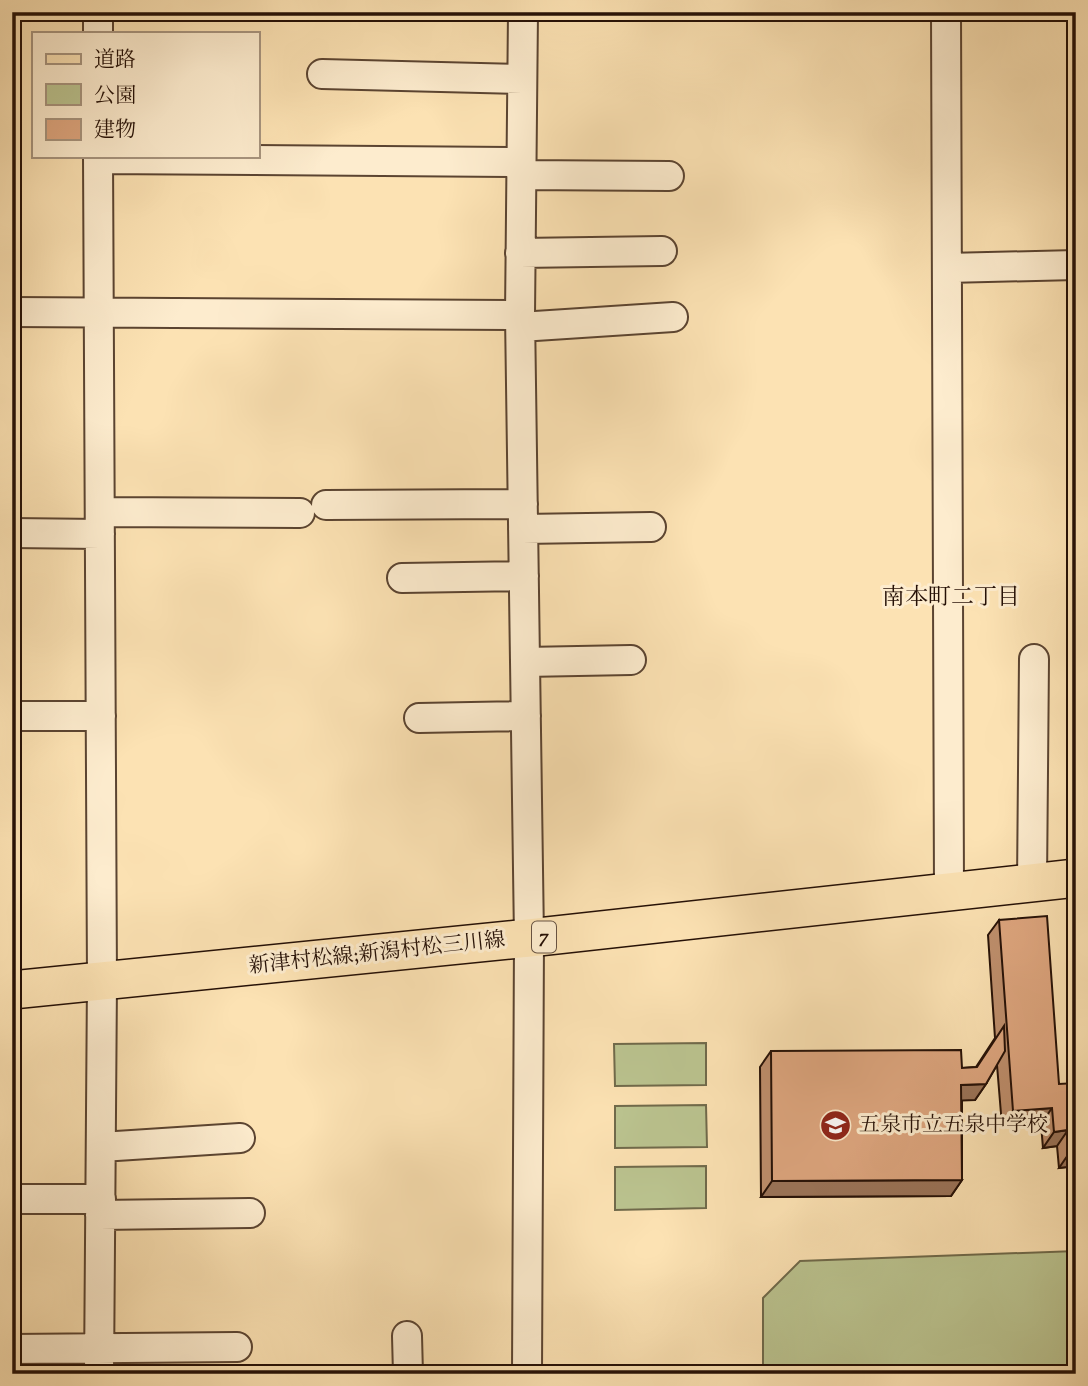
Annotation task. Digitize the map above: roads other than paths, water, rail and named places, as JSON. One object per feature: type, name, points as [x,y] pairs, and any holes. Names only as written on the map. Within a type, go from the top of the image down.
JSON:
[{"type":"main road","name":"新津村松線;新潟村松三川線","points":[[12,990],[529,938],[1076,878]]},
{"type":"street","points":[[98,12],[98,32]]},
{"type":"street","points":[[523,12],[520,321],[529,938],[527,1374]]},
{"type":"street","points":[[946,12],[949,891]]},
{"type":"street","points":[[322,74],[522,79]]},
{"type":"street","points":[[99,1362],[102,981],[98,158],[521,169],[669,177]]},
{"type":"street","points":[[520,253],[662,251]]},
{"type":"street","points":[[947,268],[1076,265]]},
{"type":"street","points":[[12,312],[520,321],[673,317]]},
{"type":"street","points":[[12,533],[100,523],[313,509],[523,517],[651,527]]},
{"type":"street","points":[[402,578],[524,576]]},
{"type":"street","points":[[1032,883],[1034,659]]},
{"type":"street","points":[[525,662],[631,660]]},
{"type":"street","points":[[12,716],[101,716]]},
{"type":"street","points":[[419,718],[526,716]]},
{"type":"street","points":[[101,1147],[240,1138]]},
{"type":"street","points":[[12,1199],[101,1207],[250,1213]]},
{"type":"street","points":[[407,1336],[408,1374]]},
{"type":"street","points":[[12,1349],[99,1362],[237,1347]]},
{"type":"place","name":"五泉市立五泉中学校","points":[[836,1126]]},
{"type":"district","name":"南本町二丁目","points":[[951,598]]}]
